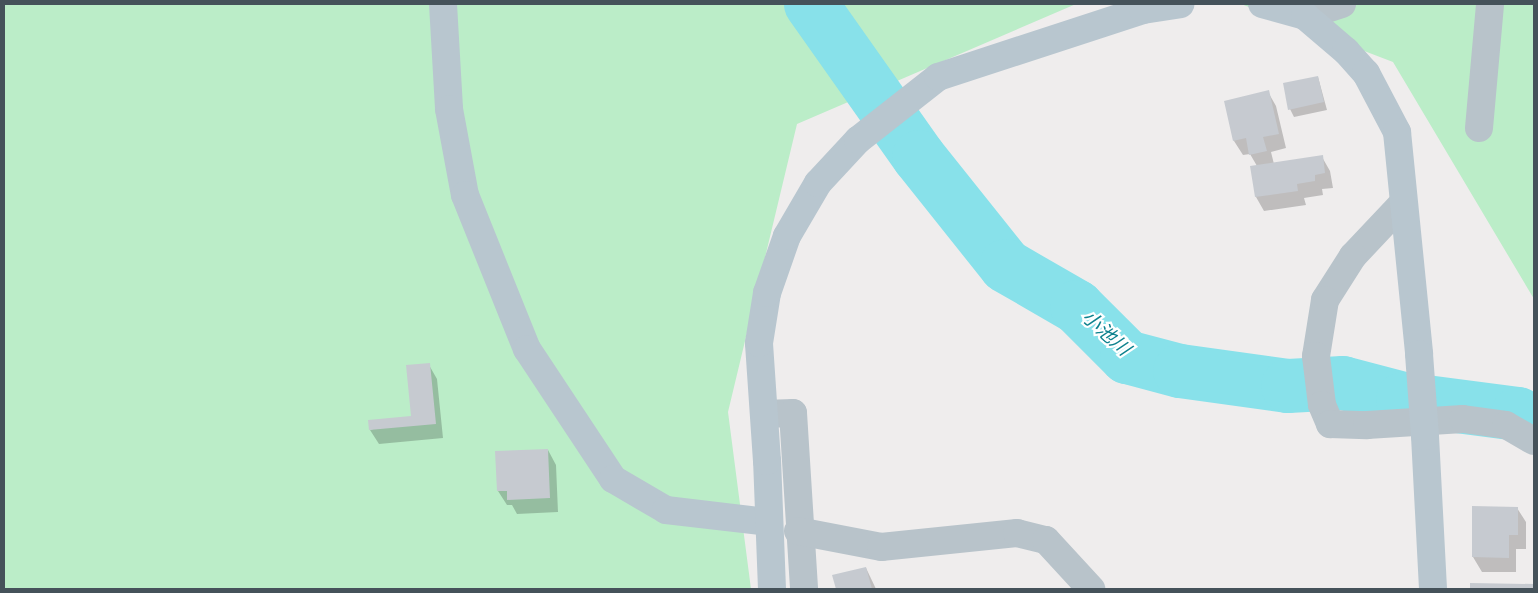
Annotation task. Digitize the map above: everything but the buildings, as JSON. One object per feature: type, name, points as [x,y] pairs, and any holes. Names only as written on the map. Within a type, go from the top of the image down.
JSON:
[{"type":"street","points":[[443,4],[449,109],[465,195],[527,349],[613,479],[666,510],[768,522]]},
{"type":"street","points":[[772,589],[759,343],[768,292],[787,236],[818,183],[858,140],[938,78],[1143,10],[1181,4]]},
{"type":"street","points":[[1262,4],[1305,16],[1346,50],[1366,73],[1397,132],[1419,354],[1433,589]]},
{"type":"street","points":[[1305,16],[1342,4]]},
{"type":"street","points":[[1479,128],[1490,4]]},
{"type":"street","points":[[1404,203],[1353,256],[1325,300],[1316,356],[1322,405],[1330,424],[1367,425],[1463,419],[1506,425],[1534,441]]},
{"type":"street","points":[[764,414],[793,413],[798,531],[804,589]]},
{"type":"street","points":[[798,531],[881,547],[1017,532],[1046,540],[1091,589]]},
{"type":"green space","points":[[4,4],[1076,4],[797,124],[728,412],[751,589],[4,589]]},
{"type":"green space","points":[[1241,4],[1534,4],[1534,299],[1393,62]]},
{"type":"waterway","name":"小池川","points":[[811,4],[919,157],[1006,266],[1077,307],[1127,357],[1180,371],[1288,386],[1343,383],[1403,399],[1518,414],[1534,425]]}]
